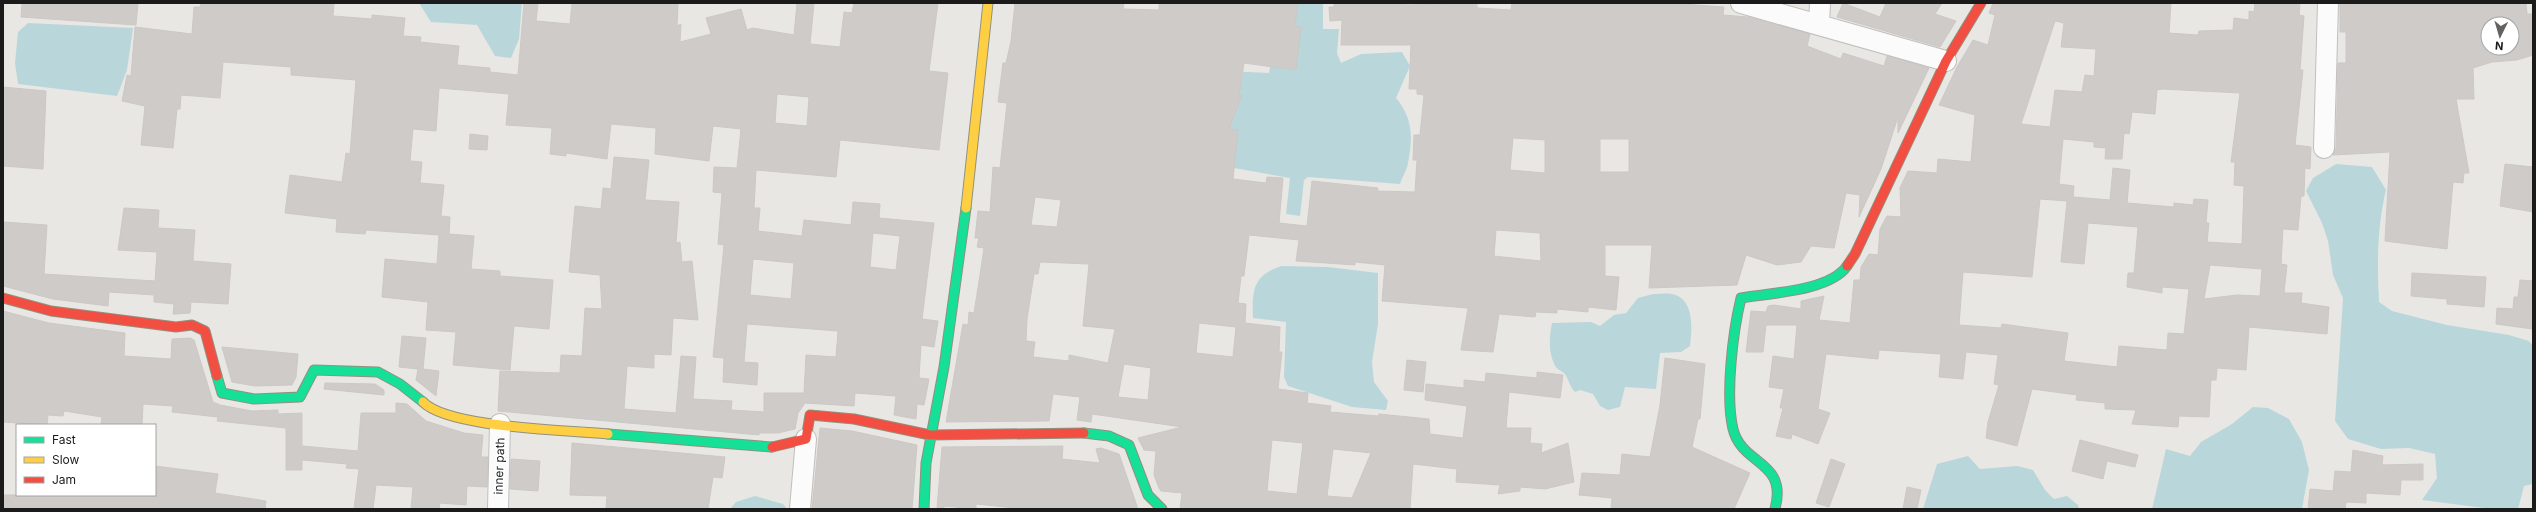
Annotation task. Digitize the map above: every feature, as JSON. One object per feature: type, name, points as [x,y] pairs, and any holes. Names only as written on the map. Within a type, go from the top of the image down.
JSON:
[{"type":"street","points":[[924,509],[930,436],[944,367],[967,202],[988,3]]},
{"type":"street","points":[[1741,3],[1819,23],[1946,61]]},
{"type":"street","points":[[1819,23],[1820,3]]},
{"type":"street","points":[[1775,509],[1779,499],[1779,483],[1769,470],[1738,444],[1732,429],[1731,385],[1741,298],[1819,285],[1841,274],[1855,254],[1946,61],[1981,3]]},
{"type":"street","points":[[2324,148],[2328,3]]},
{"type":"street","points":[[3,298],[51,311],[176,327],[192,325],[205,331],[222,393],[254,399],[300,397],[314,370],[378,372],[400,384],[430,409],[468,421],[767,448],[806,439]]},
{"type":"street","points":[[800,509],[806,439],[810,415],[854,419],[930,436],[1081,432],[1110,436],[1130,445],[1148,495],[1162,509]]},
{"type":"street","name":"inner path","points":[[498,509],[500,424]]},
{"type":"water","points":[[419,3],[522,3],[519,39],[511,58],[495,56],[477,25],[431,22]]},
{"type":"water","points":[[1280,3],[1323,3],[1323,29],[1339,29],[1337,53],[1341,63],[1361,54],[1402,52],[1410,66],[1396,98],[1406,113],[1409,121],[1411,145],[1407,166],[1400,184],[1308,177],[1304,180],[1300,216],[1286,214],[1290,178],[1223,166],[1226,71],[1269,73]]},
{"type":"water","points":[[28,23],[133,28],[127,70],[117,96],[18,84],[15,63],[18,32]]},
{"type":"water","points":[[2336,164],[2372,167],[2386,190],[2378,246],[2379,302],[2392,311],[2447,325],[2509,335],[2529,341],[2533,346],[2533,484],[2524,486],[2518,509],[2492,509],[2422,500],[2437,478],[2435,454],[2409,448],[2381,449],[2348,439],[2335,421],[2343,298],[2333,275],[2328,241],[2322,223],[2306,191],[2313,178]]},
{"type":"water","points":[[1282,266],[1328,267],[1378,273],[1378,324],[1372,362],[1374,382],[1388,401],[1386,410],[1352,407],[1288,386],[1284,377],[1286,322],[1253,318],[1253,299],[1256,285],[1265,274]]},
{"type":"water","points":[[1653,294],[1672,294],[1679,297],[1685,302],[1688,308],[1691,323],[1690,346],[1681,352],[1660,353],[1656,389],[1625,387],[1620,407],[1608,410],[1600,406],[1593,394],[1580,390],[1575,392],[1564,373],[1556,367],[1553,362],[1550,351],[1550,334],[1552,323],[1591,322],[1600,326],[1614,315],[1626,313],[1638,298]]},
{"type":"water","points":[[2253,407],[2268,408],[2289,419],[2302,442],[2309,470],[2302,509],[2152,509],[2166,449],[2190,456],[2201,442],[2232,424]]},
{"type":"water","points":[[1968,456],[1980,469],[2017,466],[2033,470],[2045,490],[2054,499],[2067,496],[2078,505],[2079,509],[1923,509],[1937,464]]},
{"type":"water","points":[[755,496],[783,504],[787,509],[730,509],[736,502]]},
{"type":"building","points":[[22,3],[138,3],[136,25],[21,17]]},
{"type":"building","points":[[201,3],[334,3],[333,16],[372,19],[372,15],[405,18],[403,36],[421,37],[420,42],[459,46],[457,65],[490,68],[490,72],[518,75],[524,3],[538,3],[536,21],[570,24],[572,3],[678,3],[677,26],[681,24],[680,42],[711,34],[706,18],[741,9],[747,30],[753,28],[794,35],[797,3],[814,3],[810,44],[840,47],[844,12],[852,13],[854,3],[938,3],[929,71],[948,73],[939,150],[840,140],[836,177],[756,170],[754,208],[760,208],[758,231],[802,236],[804,220],[851,225],[853,202],[880,204],[879,218],[934,223],[922,319],[938,321],[934,347],[921,345],[919,378],[929,379],[924,405],[917,404],[916,419],[894,415],[896,396],[855,393],[854,406],[805,403],[798,413],[795,429],[778,433],[759,433],[759,435],[498,411],[500,371],[560,373],[561,355],[582,356],[585,308],[602,309],[600,275],[569,272],[575,206],[601,209],[603,188],[611,189],[614,157],[649,160],[645,200],[679,202],[676,243],[680,242],[682,262],[692,261],[698,320],[673,318],[671,355],[654,354],[654,368],[627,366],[624,409],[676,413],[681,356],[696,357],[693,399],[732,401],[731,410],[764,412],[764,393],[804,393],[806,355],[836,357],[838,331],[747,324],[744,362],[758,363],[757,385],[723,382],[724,358],[713,357],[724,245],[718,244],[722,193],[713,192],[714,167],[737,168],[741,129],[713,126],[709,161],[655,154],[656,128],[611,124],[607,159],[566,153],[566,156],[550,154],[552,128],[506,125],[509,94],[439,88],[436,131],[413,129],[410,161],[422,162],[420,183],[444,185],[441,216],[450,217],[449,234],[474,236],[471,269],[500,271],[500,276],[553,280],[549,329],[514,326],[510,370],[453,365],[456,332],[426,330],[428,302],[382,297],[385,259],[437,264],[439,235],[366,230],[365,234],[336,232],[337,219],[285,213],[290,175],[342,182],[346,153],[350,154],[356,80],[291,75],[291,67],[223,62],[220,98],[181,95],[180,109],[177,109],[173,148],[141,145],[145,106],[122,101],[127,75],[131,76],[135,27],[192,34],[194,7],[200,7]],"holes":[[[777,94],[809,97],[807,126],[775,123]],[[873,233],[900,236],[896,270],[870,267]],[[753,259],[794,263],[791,299],[750,295]]]},
{"type":"building","points":[[1015,3],[1124,3],[1123,9],[1159,10],[1159,3],[1298,3],[1295,26],[1301,27],[1296,70],[1244,63],[1239,95],[1242,95],[1229,129],[1238,130],[1233,179],[1266,183],[1267,177],[1283,178],[1279,223],[1307,226],[1312,181],[1378,188],[1377,191],[1415,192],[1417,160],[1413,160],[1414,135],[1420,135],[1424,95],[1417,94],[1417,89],[1409,89],[1411,45],[1341,45],[1342,20],[1330,21],[1329,7],[1334,7],[1334,3],[1406,3],[1406,5],[1477,3],[1477,8],[1511,10],[1512,3],[1669,3],[1724,7],[1723,15],[1748,17],[1810,34],[1807,46],[1841,59],[1843,53],[1884,66],[1887,56],[1929,68],[1898,133],[1898,117],[1881,169],[1859,217],[1860,195],[1846,193],[1834,248],[1811,246],[1801,262],[1777,265],[1746,255],[1737,285],[1649,288],[1652,245],[1605,245],[1605,276],[1619,277],[1616,310],[1588,307],[1588,312],[1557,309],[1557,313],[1536,312],[1535,317],[1499,314],[1493,352],[1461,350],[1468,308],[1382,301],[1385,265],[1355,262],[1355,265],[1296,261],[1299,240],[1249,235],[1244,276],[1241,276],[1238,303],[1246,304],[1245,323],[1280,327],[1279,352],[1282,352],[1278,389],[1308,393],[1307,403],[1331,406],[1330,412],[1378,416],[1379,414],[1429,419],[1430,434],[1463,438],[1467,406],[1425,400],[1426,384],[1464,388],[1464,380],[1485,382],[1486,373],[1537,378],[1537,372],[1563,375],[1560,398],[1509,392],[1506,428],[1531,428],[1530,443],[1542,444],[1541,453],[1568,443],[1574,482],[1545,489],[1520,487],[1520,491],[1498,494],[1500,485],[1456,482],[1457,469],[1413,464],[1410,509],[1180,509],[1182,493],[1161,491],[1154,475],[1156,451],[1144,450],[1138,438],[1182,427],[1092,414],[1091,422],[1077,420],[1080,397],[1053,394],[1049,421],[946,422],[963,324],[968,325],[969,312],[974,313],[980,275],[984,248],[977,247],[979,238],[975,238],[978,211],[990,212],[993,167],[1000,168],[1007,103],[998,102],[1003,63],[1006,63],[1011,41]],"holes":[[[1513,138],[1545,140],[1545,173],[1510,170]],[[1600,139],[1629,139],[1629,172],[1600,172]],[[1035,197],[1061,200],[1057,227],[1031,225]],[[1496,230],[1540,233],[1541,261],[1494,256]],[[1040,262],[1089,264],[1083,326],[1115,329],[1108,363],[1069,355],[1069,361],[1033,357],[1035,342],[1026,341],[1027,319],[1034,274],[1038,274]],[[1199,323],[1236,327],[1233,357],[1196,353]],[[1124,364],[1151,368],[1148,400],[1118,397]],[[1272,440],[1303,443],[1297,494],[1267,491]],[[1333,449],[1371,453],[1352,498],[1327,496]]]},
{"type":"building","points":[[1843,3],[1880,17],[1886,3],[1942,3],[1935,14],[1956,21],[1940,47],[1837,17]]},
{"type":"building","points":[[1993,3],[2171,3],[2169,33],[2198,35],[2199,31],[2233,30],[2234,18],[2249,20],[2249,11],[2254,12],[2255,3],[2300,3],[2299,15],[2304,16],[2300,70],[2303,70],[2295,145],[2311,147],[2310,169],[2305,168],[2304,196],[2301,196],[2298,230],[2283,229],[2281,264],[2287,265],[2284,293],[2302,293],[2301,303],[2329,307],[2327,334],[2249,327],[2246,370],[2217,368],[2216,380],[2211,380],[2209,417],[2179,416],[2178,427],[2132,424],[2136,410],[2105,409],[2105,403],[2076,400],[2077,395],[2032,389],[2017,446],[1986,438],[1988,422],[1999,385],[1994,384],[1998,355],[1966,352],[1963,379],[1939,377],[1941,354],[1879,350],[1878,359],[1826,354],[1818,409],[1830,413],[1818,444],[1792,434],[1791,439],[1776,436],[1783,408],[1780,408],[1784,389],[1769,387],[1773,356],[1794,359],[1797,325],[1766,325],[1763,352],[1746,352],[1751,311],[1766,312],[1768,306],[1774,305],[1801,309],[1801,301],[1824,296],[1819,320],[1850,323],[1854,280],[1860,280],[1861,267],[1869,254],[1878,255],[1880,229],[1887,216],[1901,217],[1900,188],[1908,171],[1937,173],[1938,159],[1971,162],[1975,115],[1939,105],[1957,67],[1973,40],[1988,45],[1995,15],[1989,13]],"holes":[[[2055,21],[2064,23],[2061,47],[2096,49],[2094,76],[2085,75],[2082,92],[2055,90],[2050,127],[2021,124]],[[2157,90],[2240,93],[2231,162],[2235,162],[2234,185],[2244,186],[2242,244],[2207,242],[2209,223],[2206,223],[2208,200],[2194,199],[2193,205],[2174,203],[2174,207],[2127,203],[2130,170],[2113,168],[2110,200],[2073,197],[2074,186],[2059,184],[2063,139],[2094,142],[2094,147],[2106,148],[2105,159],[2122,159],[2124,133],[2129,134],[2132,112],[2155,114]],[[2040,199],[2067,201],[2061,262],[2084,264],[2088,223],[2138,227],[2134,273],[2128,273],[2127,287],[2162,293],[2162,287],[2189,289],[2184,334],[2168,333],[2167,350],[2119,346],[2117,367],[2064,361],[2068,333],[2002,324],[2001,328],[1959,325],[1963,272],[2032,277]],[[2210,265],[2262,269],[2260,296],[2237,295],[2204,299]]]},
{"type":"building","points":[[2526,3],[2527,14],[2533,14],[2533,55],[2517,60],[2492,62],[2473,68],[2474,99],[2456,99],[2469,173],[2464,173],[2463,183],[2453,182],[2447,249],[2385,241],[2390,152],[2333,155],[2336,148],[2338,63],[2346,63],[2346,32],[2340,32],[2340,4]]},
{"type":"building","points":[[3,87],[46,91],[43,169],[3,166]]},
{"type":"building","points":[[470,134],[488,136],[487,150],[469,149]]},
{"type":"building","points":[[2505,164],[2533,167],[2533,212],[2500,206]]},
{"type":"building","points":[[124,208],[159,210],[158,228],[195,230],[193,261],[231,264],[228,304],[191,302],[190,313],[173,314],[174,304],[154,302],[154,295],[109,292],[108,306],[53,299],[3,286],[3,222],[47,225],[44,274],[155,281],[157,252],[118,250]]},
{"type":"building","points":[[2412,273],[2486,277],[2484,307],[2447,304],[2447,299],[2411,296]]},
{"type":"building","points":[[2520,280],[2533,281],[2532,329],[2496,324],[2497,308],[2513,309],[2514,297],[2518,297]]},
{"type":"building","points":[[3,311],[49,323],[125,333],[124,356],[171,359],[172,339],[190,338],[194,340],[213,402],[220,405],[252,411],[278,410],[278,414],[302,413],[302,446],[358,451],[361,413],[396,413],[396,403],[407,404],[426,421],[464,433],[483,435],[481,457],[488,457],[487,487],[467,486],[466,505],[440,503],[439,509],[411,509],[413,487],[376,485],[373,509],[354,509],[359,469],[346,468],[347,464],[302,460],[302,470],[286,470],[286,428],[217,421],[218,417],[172,412],[173,406],[143,404],[142,424],[101,424],[102,417],[64,411],[63,416],[48,415],[47,424],[3,422]]},
{"type":"building","points":[[402,336],[426,338],[423,369],[439,371],[436,396],[416,380],[418,369],[399,367]]},
{"type":"building","points":[[222,347],[298,354],[296,377],[292,385],[255,386],[232,382]]},
{"type":"building","points":[[1665,358],[1705,364],[1700,419],[1698,419],[1692,447],[1750,473],[1734,509],[1611,509],[1612,498],[1579,495],[1582,473],[1620,475],[1622,454],[1650,457],[1660,405]]},
{"type":"building","points":[[1407,360],[1426,362],[1423,392],[1404,390]]},
{"type":"building","points":[[325,383],[375,384],[384,390],[384,395],[324,389]]},
{"type":"building","points":[[820,428],[852,431],[917,445],[912,509],[812,509]]},
{"type":"building","points":[[2080,440],[2138,455],[2135,467],[2107,461],[2103,479],[2072,471]]},
{"type":"building","points":[[572,443],[725,457],[722,478],[713,477],[708,509],[606,509],[607,496],[570,495]]},
{"type":"building","points":[[1063,446],[1062,459],[1100,463],[1096,449],[1101,448],[1119,454],[1138,509],[1015,508],[976,504],[976,509],[944,506],[944,509],[937,509],[942,447]]},
{"type":"building","points":[[2353,450],[2383,456],[2382,465],[2423,464],[2423,480],[2401,480],[2400,495],[2366,493],[2366,503],[2346,502],[2345,509],[2308,509],[2310,489],[2333,491],[2335,471],[2351,472]]},
{"type":"building","points":[[511,459],[540,461],[538,491],[510,489]]},
{"type":"building","points":[[1831,459],[1845,464],[1829,507],[1816,503]]},
{"type":"building","points":[[156,466],[218,474],[215,493],[266,501],[265,509],[3,509],[3,495],[156,496]]},
{"type":"building","points":[[1907,487],[1921,490],[1917,509],[1903,509]]},
{"type":"traffic: fast","points":[[924,509],[926,463],[944,367],[966,208]]},
{"type":"traffic: fast","points":[[1775,509],[1777,493],[1775,481],[1770,472],[1745,450],[1738,441],[1733,429],[1730,399],[1731,363],[1735,328],[1741,298],[1798,290],[1814,286],[1839,274],[1847,266]]},
{"type":"traffic: fast","points":[[217,376],[222,393],[254,399],[300,397],[314,370],[378,372],[400,384],[423,402]]},
{"type":"traffic: fast","points":[[1084,433],[1109,436],[1129,445],[1148,495],[1162,509]]},
{"type":"traffic: fast","points":[[608,434],[772,447]]},
{"type":"traffic: slow","points":[[966,208],[988,3]]},
{"type":"traffic: slow","points":[[423,402],[436,411],[482,422],[538,429],[608,434]]},
{"type":"traffic: jam","points":[[1847,266],[1855,254],[1946,61],[1981,3]]},
{"type":"traffic: jam","points":[[3,298],[51,311],[176,327],[192,325],[205,331],[217,376]]},
{"type":"traffic: jam","points":[[772,447],[806,439],[810,415],[854,419],[930,435],[1084,433]]}]
